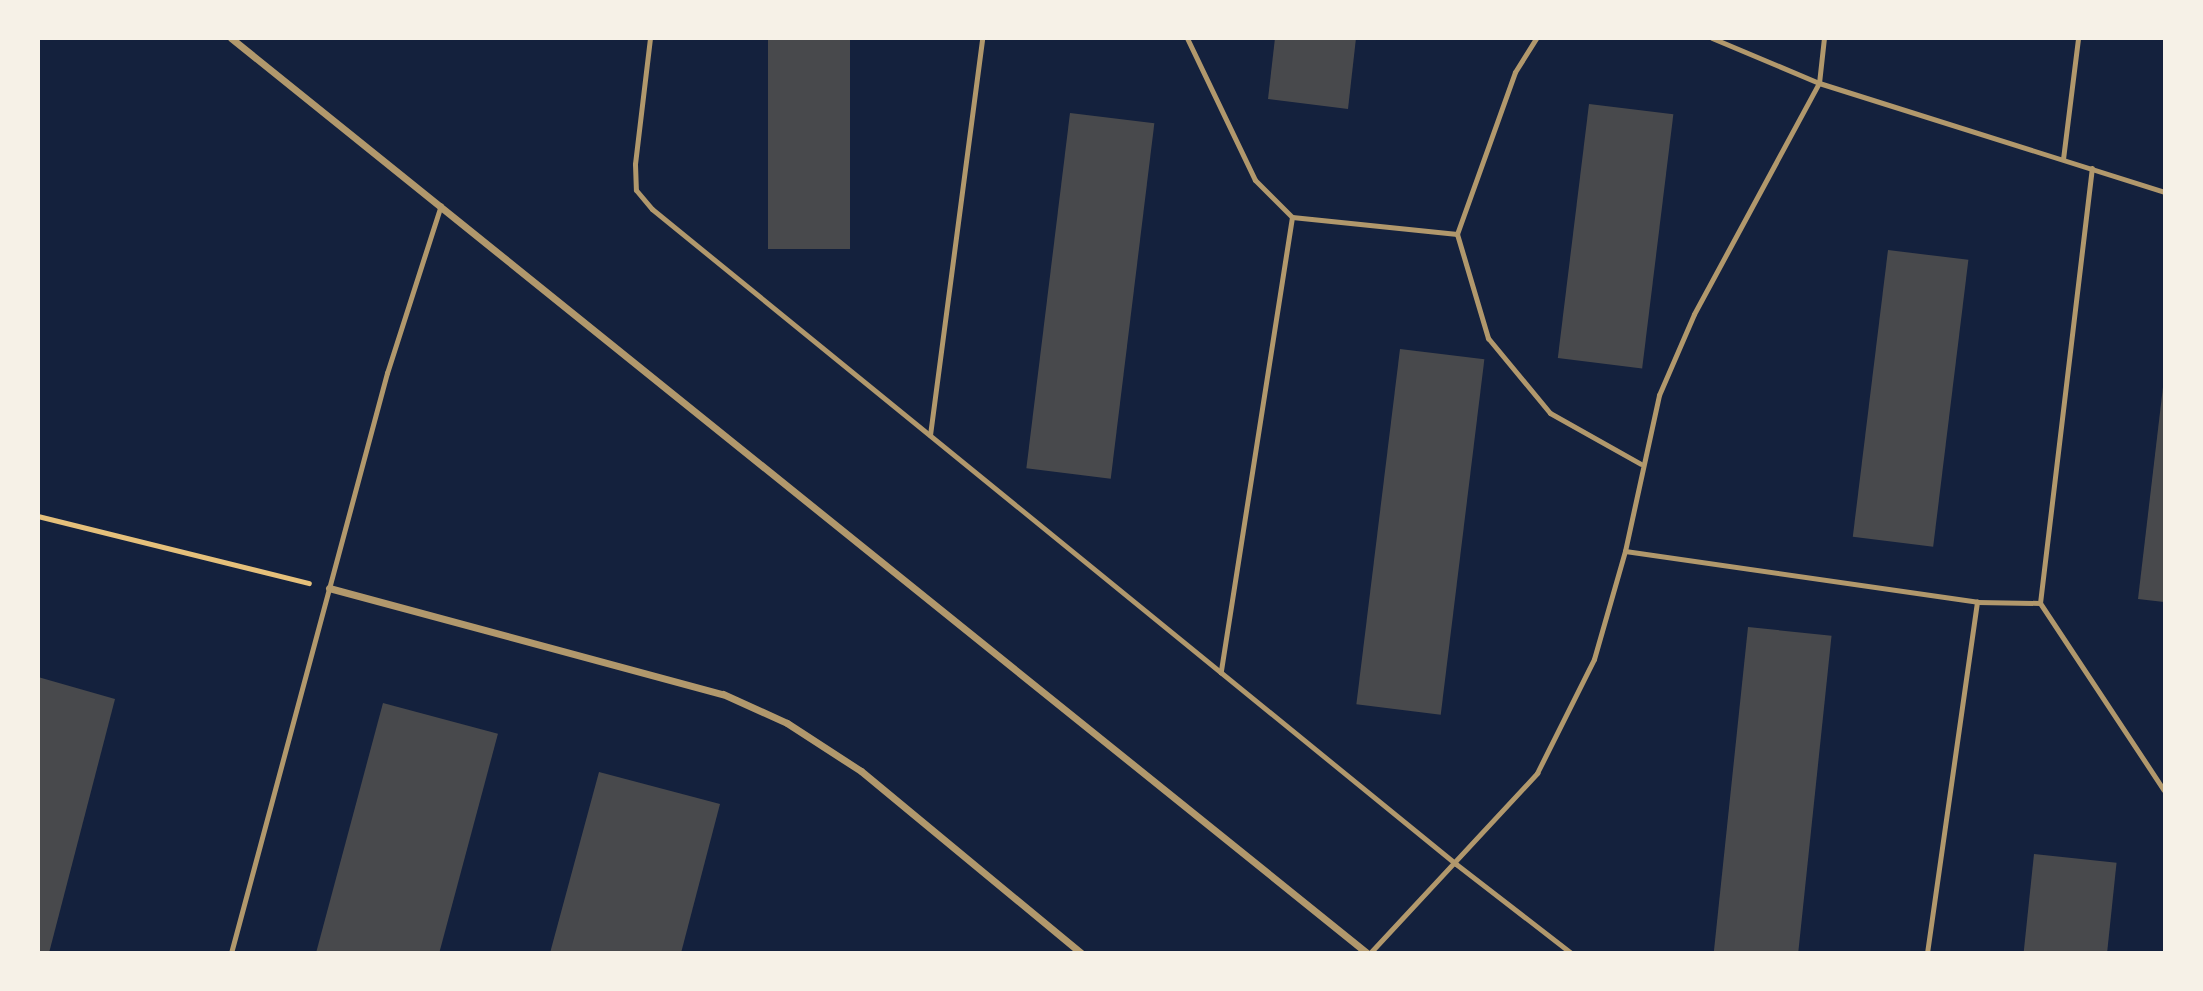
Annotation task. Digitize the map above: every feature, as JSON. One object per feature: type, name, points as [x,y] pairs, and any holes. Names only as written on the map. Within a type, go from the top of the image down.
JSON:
[{"type":"street","points":[[231,38],[1368,953]]},
{"type":"street","points":[[329,588],[723,694],[788,723],[861,771],[1081,953]]},
{"type":"lane","points":[[650,38],[635,164],[636,190],[652,209],[1456,864],[1571,953]]},
{"type":"lane","points":[[930,435],[982,38]]},
{"type":"lane","points":[[1187,38],[1255,180],[1292,217],[1457,234]]},
{"type":"lane","points":[[1536,38],[1515,72],[1457,234],[1489,338],[1550,413],[1641,464]]},
{"type":"lane","points":[[1712,38],[1819,83],[2165,192]]},
{"type":"lane","points":[[1368,953],[1456,864],[1537,773],[1594,659],[1625,551],[1641,464],[1659,396],[1694,314],[1819,83],[1824,38]]},
{"type":"lane","points":[[2063,159],[2078,38]]},
{"type":"lane","points":[[2092,168],[2040,603],[2165,790]]},
{"type":"lane","points":[[231,953],[387,373],[441,205]]},
{"type":"lane","points":[[1221,672],[1292,217]]},
{"type":"lane","points":[[1625,551],[1977,602],[2040,603]]},
{"type":"lane","points":[[1927,953],[1977,602]]},
{"type":"path","points":[[38,516],[329,588]]},
{"type":"building","points":[[768,38],[850,38],[850,249],[768,249]]},
{"type":"building","points":[[1275,38],[1356,38],[1348,109],[1268,99]]},
{"type":"building","points":[[1589,104],[1673,114],[1642,368],[1558,358]]},
{"type":"building","points":[[1070,113],[1154,123],[1111,479],[1026,468]]},
{"type":"building","points":[[1888,250],[1968,260],[1933,547],[1853,537]]},
{"type":"building","points":[[1400,349],[1484,359],[1441,715],[1356,704]]},
{"type":"building","points":[[2164,387],[2164,602],[2138,599]]},
{"type":"building","points":[[1748,627],[1832,636],[1798,953],[1714,953]]},
{"type":"building","points":[[38,677],[115,699],[49,953],[38,953]]},
{"type":"building","points":[[383,703],[498,734],[439,953],[316,953]]},
{"type":"building","points":[[599,772],[720,804],[681,953],[550,953]]},
{"type":"building","points":[[2034,854],[2117,863],[2107,953],[2024,953]]}]
